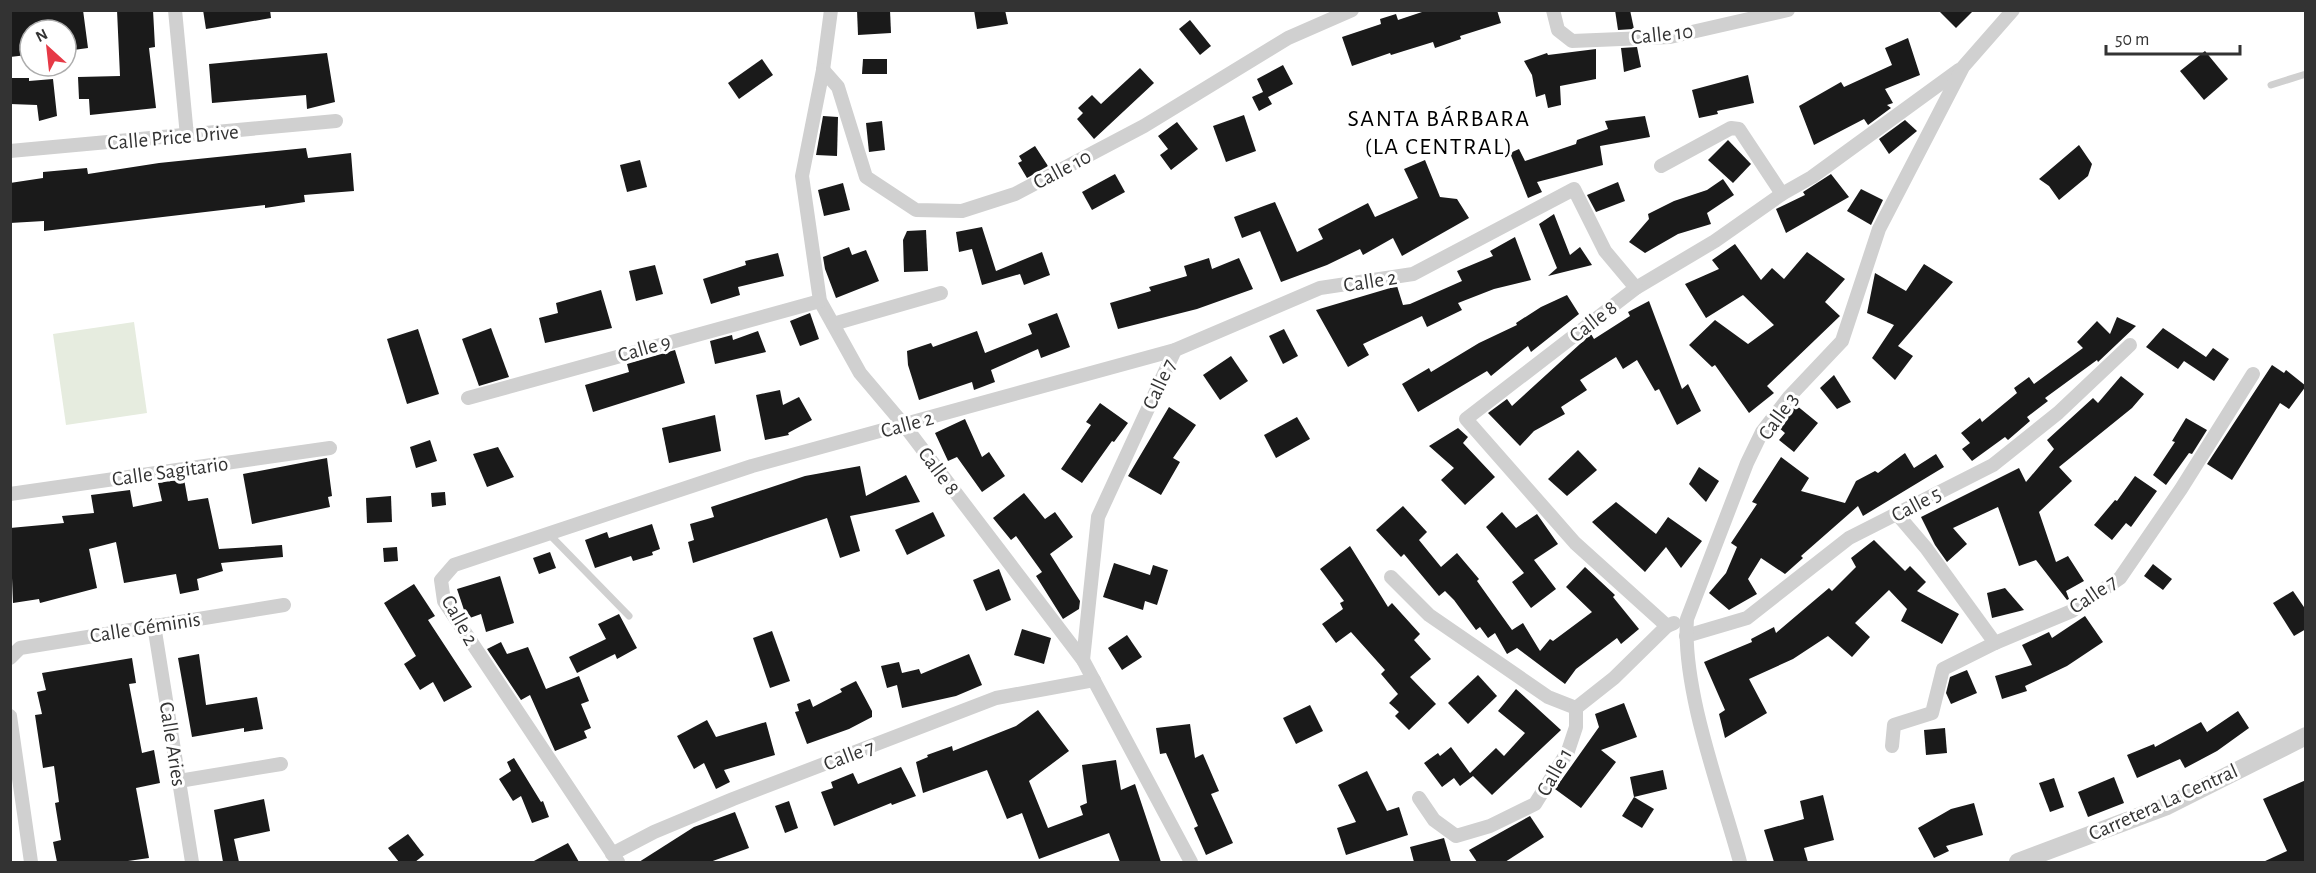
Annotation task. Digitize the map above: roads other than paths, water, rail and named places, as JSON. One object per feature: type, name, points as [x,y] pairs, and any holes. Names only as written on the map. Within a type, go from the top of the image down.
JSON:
[{"type":"street","points":[[175,10],[187,136]]},
{"type":"street","name":"Calle 8","points":[[831,10],[823,70],[802,176],[820,301],[860,373],[904,425],[1083,660],[1191,862]]},
{"type":"street","name":"Calle 10","points":[[823,70],[838,87],[866,177],[916,210],[962,211],[1015,194],[1144,126],[1288,38],[1352,10]]},
{"type":"street","name":"Calle 10","points":[[1553,10],[1558,30],[1572,41],[1670,37],[1788,10]]},
{"type":"street","name":"Calle 3","points":[[1740,862],[1695,702],[1686,636],[1687,619],[1747,463],[1762,432],[1789,397],[1842,341],[1879,229],[1963,68],[2013,10]]},
{"type":"street","name":"Calle 8","points":[[1667,626],[1575,543],[1466,418],[1636,288],[1715,241],[1782,194],[1812,177],[1963,68]]},
{"type":"street","name":"Calle Price Drive","points":[[10,152],[336,121]]},
{"type":"street","points":[[1661,166],[1731,128],[1739,129],[1782,194]]},
{"type":"street","name":"Calle 2","points":[[615,858],[444,601],[441,580],[454,565],[752,466],[1175,350],[1320,288],[1413,274],[1574,189],[1605,251],[1636,288]]},
{"type":"street","points":[[832,324],[940,292]]},
{"type":"street","name":"Calle 9","points":[[468,398],[820,301]]},
{"type":"street","name":"Calle 5","points":[[1686,636],[1747,618],[1849,538],[1993,465],[2014,450],[2094,381],[2130,345]]},
{"type":"street","name":"Calle 7","points":[[1083,660],[1098,517],[1175,350]]},
{"type":"street","name":"Calle 7","points":[[1893,746],[1894,725],[1932,713],[1942,669],[1995,643],[2072,611],[2120,578],[2181,489],[2253,374]]},
{"type":"street","name":"Calle Sagitario","points":[[10,494],[330,448]]},
{"type":"street","points":[[1897,514],[1926,548],[1995,643]]},
{"type":"street","points":[[1391,576],[1429,615],[1548,697],[1576,708],[1614,678],[1667,626],[1687,619]]},
{"type":"street","name":"Calle Géminis","points":[[10,658],[20,648],[284,605]]},
{"type":"street","name":"Calle Aries","points":[[154,625],[192,862]]},
{"type":"street","name":"Calle 7","points":[[615,858],[654,832],[733,799],[996,698],[1094,680]]},
{"type":"street","name":"Calle 1","points":[[1419,798],[1434,820],[1456,836],[1490,826],[1535,804],[1568,751],[1576,727],[1576,708]]},
{"type":"street","points":[[10,716],[31,862]]},
{"type":"street","name":"Carretera La Central","points":[[2018,862],[2167,806],[2306,736]]},
{"type":"street","points":[[179,781],[281,764]]},
{"type":"lane","points":[[2271,85],[2306,74]]},
{"type":"lane","points":[[549,534],[629,616]]},
{"type":"district","name":"SANTA BÁRBARA (LA CENTRAL)","points":[[1439,132]]}]
